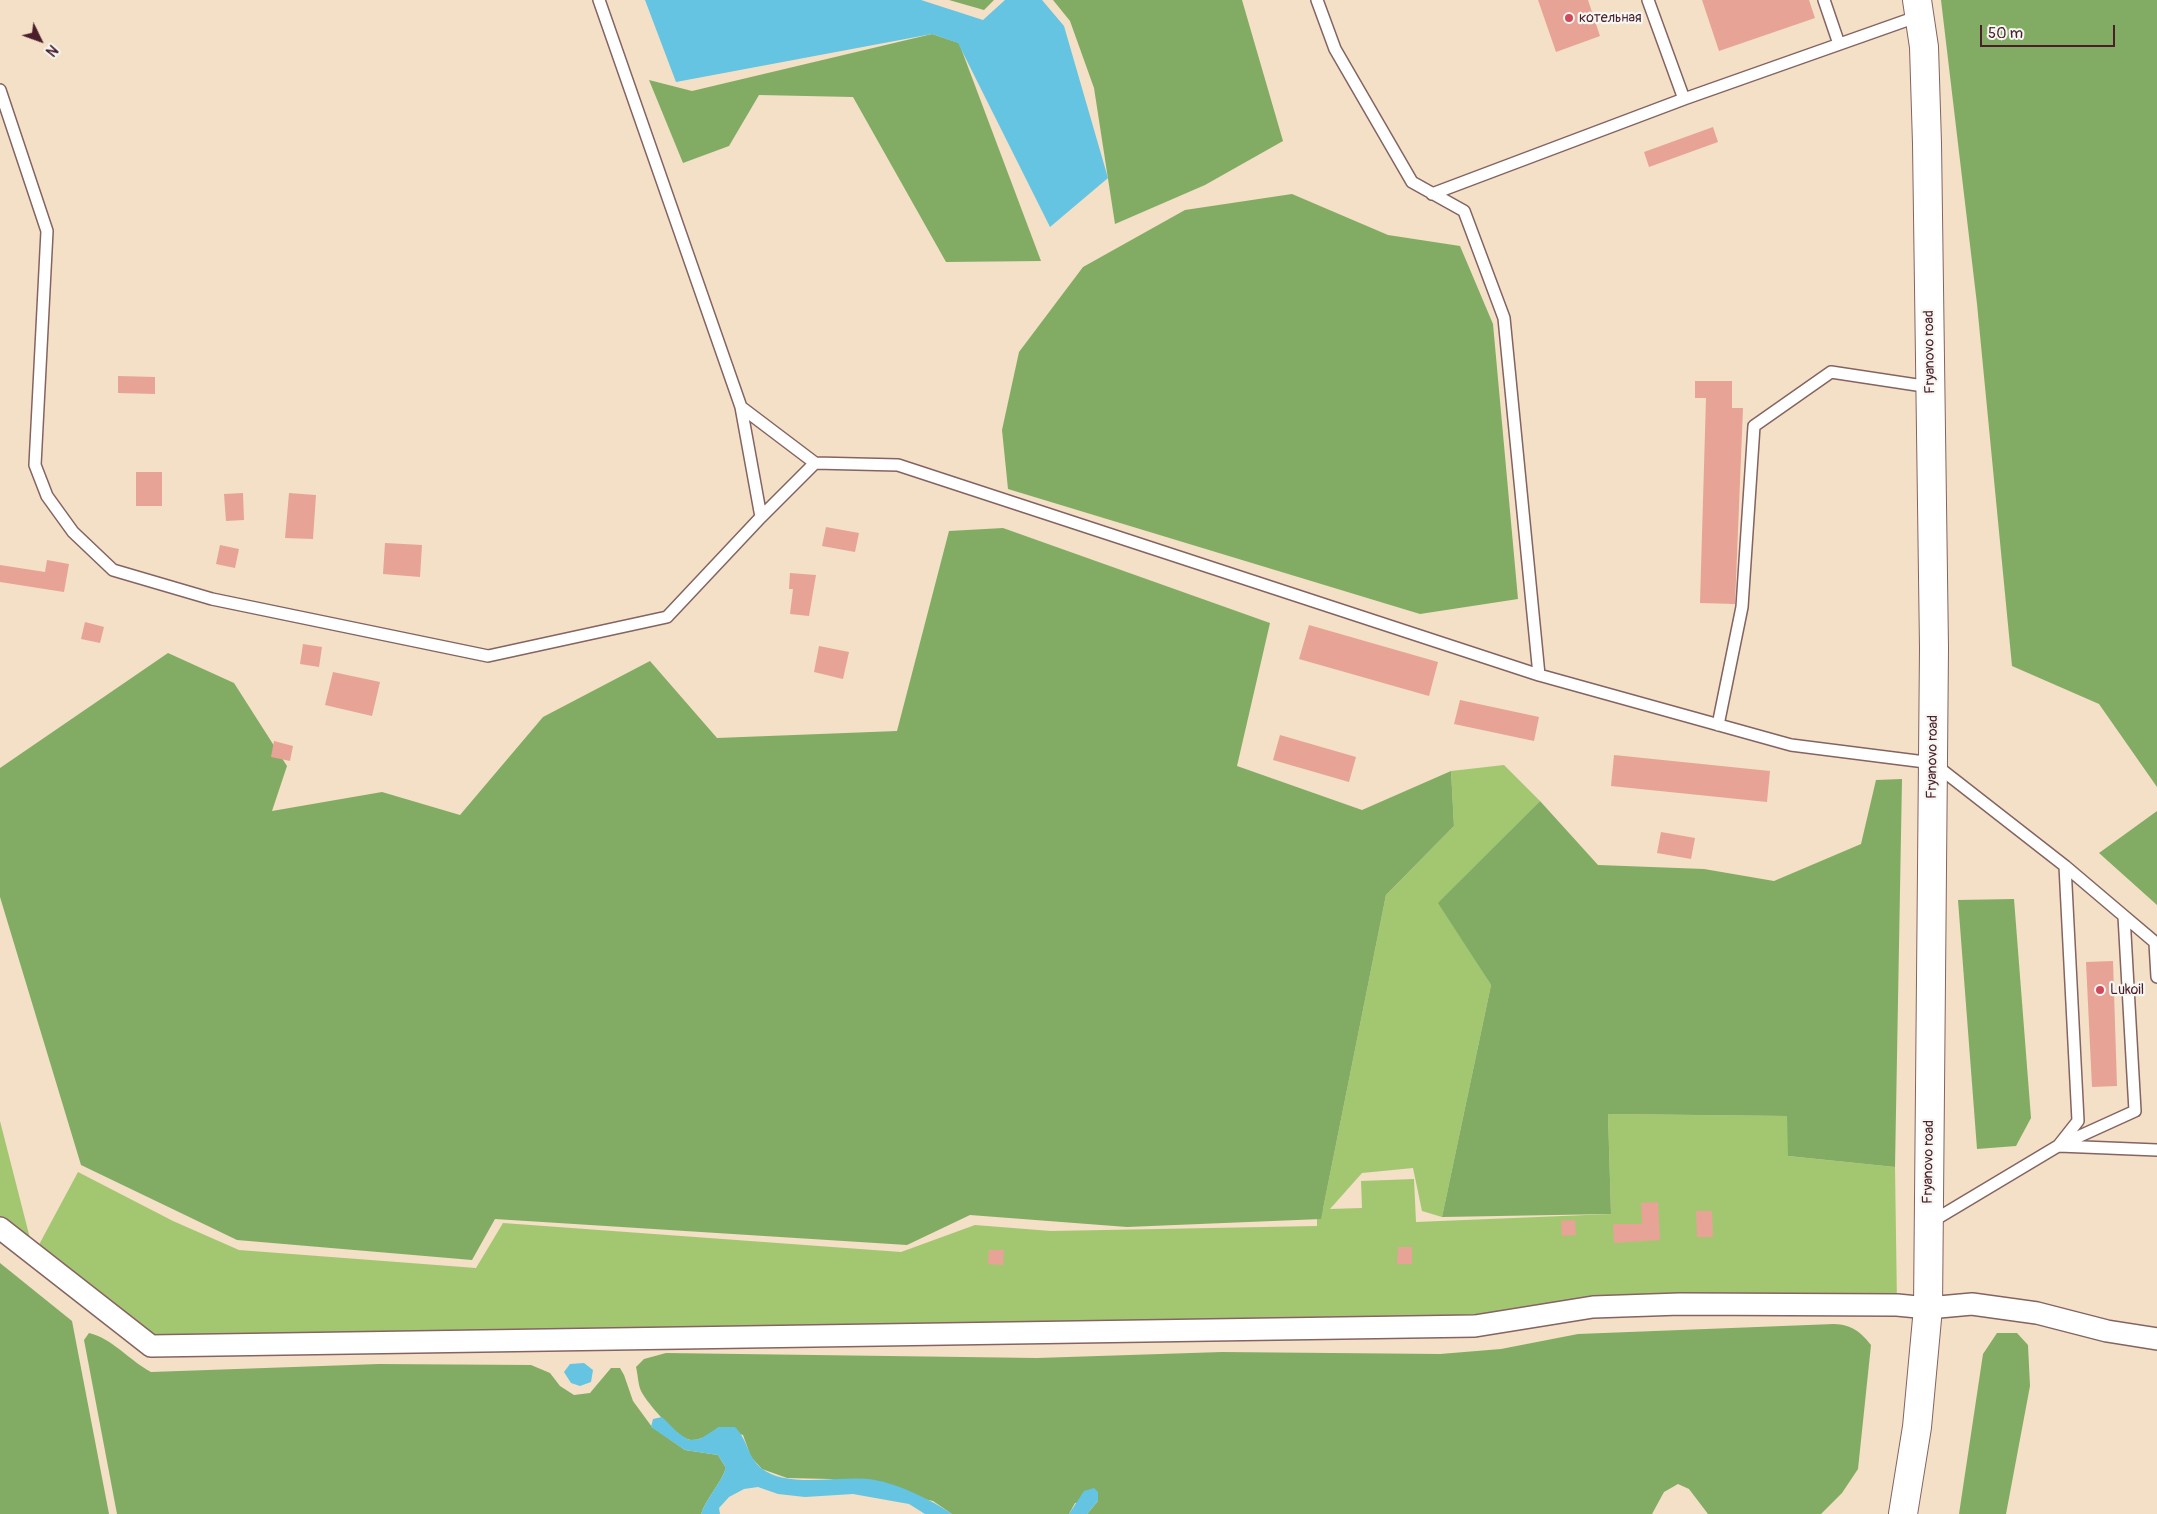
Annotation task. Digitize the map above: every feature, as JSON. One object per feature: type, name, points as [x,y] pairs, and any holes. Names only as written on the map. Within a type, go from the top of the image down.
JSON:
[{"type":"main road","name":"Fryanovo road","points":[[1903,1514],[1917,1427],[1928,1308],[1934,648],[1927,124],[1924,47],[1918,8]]},
{"type":"street","points":[[0,1228],[151,1346],[1475,1326],[1593,1307],[1680,1304],[1897,1305],[1928,1308],[1981,1305],[2036,1313],[2107,1330],[2157,1339]]},
{"type":"lane","points":[[599,0],[742,407],[761,517]]},
{"type":"lane","points":[[1317,0],[1335,49],[1412,182],[1464,211],[1504,318],[1539,675]]},
{"type":"lane","points":[[1648,0],[1684,99]]},
{"type":"lane","points":[[1824,0],[1840,44]]},
{"type":"lane","points":[[1432,194],[1684,99],[1840,44],[1918,8]]},
{"type":"lane","points":[[0,90],[47,231],[35,465],[47,496],[73,532],[114,570],[212,599],[488,656],[667,617],[761,517],[815,463]]},
{"type":"lane","points":[[1718,725],[1742,607],[1754,426],[1831,372],[1930,387]]},
{"type":"lane","points":[[742,407],[815,463],[898,465],[1539,675],[1791,745],[1933,763],[2065,866],[2156,943],[2157,977]]},
{"type":"lane","points":[[2058,1146],[2078,1121],[2065,866]]},
{"type":"lane","points":[[1928,1224],[2058,1146],[2135,1111],[2124,916]]},
{"type":"lane","points":[[2058,1146],[2157,1150]]},
{"type":"green space","points":[[949,0],[994,0],[984,10]]},
{"type":"green space","points":[[1053,0],[1242,0],[1283,141],[1205,185],[1115,224],[1094,88],[1070,21]]},
{"type":"green space","points":[[1941,0],[2157,0],[2157,787],[2099,704],[2012,666],[1977,304]]},
{"type":"green space","points":[[932,34],[959,43],[1041,261],[946,262],[853,97],[759,95],[729,146],[683,163],[649,80],[692,91]]},
{"type":"green space","points":[[1292,194],[1388,235],[1460,246],[1493,324],[1518,599],[1420,614],[1008,489],[1002,430],[1019,352],[1083,267],[1185,210]]},
{"type":"green space","points":[[1003,528],[1270,623],[1237,766],[1362,810],[1451,771],[1454,826],[1386,895],[1321,1219],[1127,1227],[970,1215],[907,1245],[495,1219],[472,1260],[237,1240],[81,1165],[0,897],[0,768],[168,653],[234,683],[287,766],[272,811],[382,792],[460,815],[543,717],[650,661],[717,738],[897,731],[949,531]]},
{"type":"green space","points":[[1504,765],[1540,801],[1439,903],[1491,985],[1442,1217],[1422,1211],[1413,1168],[1362,1173],[1330,1209],[1362,1208],[1361,1181],[1414,1179],[1416,1222],[1611,1214],[1608,1114],[1788,1116],[1788,1156],[1895,1167],[1897,1305],[1680,1304],[1475,1326],[151,1346],[0,1228],[0,1121],[34,1254],[78,1172],[173,1221],[239,1250],[476,1268],[503,1223],[901,1252],[975,1225],[1051,1231],[1317,1226],[1317,1210],[1323,1209],[1386,895],[1454,826],[1451,771]]},
{"type":"green space","points":[[1902,779],[1895,1167],[1788,1156],[1787,1116],[1608,1114],[1611,1214],[1442,1217],[1491,985],[1438,903],[1540,801],[1598,865],[1704,869],[1774,881],[1861,844],[1876,780]]},
{"type":"green space","points":[[2157,811],[2157,905],[2099,853]]},
{"type":"green space","points":[[2014,899],[2031,1118],[2016,1146],[1977,1149],[1958,900]]},
{"type":"green space","points":[[0,1263],[72,1321],[109,1514],[0,1514]]},
{"type":"green space","points":[[1834,1324],[1855,1330],[1871,1345],[1858,1469],[1842,1493],[1821,1514],[1708,1514],[1689,1489],[1678,1484],[1664,1492],[1652,1514],[1087,1514],[1098,1501],[1075,1503],[1069,1514],[952,1514],[933,1501],[830,1479],[787,1478],[762,1469],[751,1457],[743,1435],[719,1427],[698,1439],[691,1440],[685,1438],[663,1420],[644,1397],[640,1388],[636,1367],[644,1359],[666,1353],[1037,1358],[1222,1352],[1440,1354],[1501,1349],[1578,1334]]},
{"type":"green space","points":[[89,1333],[113,1345],[151,1372],[379,1364],[531,1365],[550,1373],[560,1386],[574,1395],[590,1393],[611,1368],[620,1368],[633,1401],[652,1427],[685,1450],[718,1455],[726,1468],[701,1514],[117,1514],[84,1340]]},
{"type":"green space","points":[[1997,1333],[2017,1333],[2028,1345],[2030,1386],[2006,1514],[1959,1514],[1983,1354]]},
{"type":"water","points":[[645,0],[921,0],[983,20],[1005,0],[1042,0],[1064,26],[1108,178],[1050,227],[958,43],[932,34],[676,82]]},
{"type":"water","points":[[584,1363],[593,1370],[591,1382],[580,1386],[571,1383],[564,1372],[570,1364]]},
{"type":"water","points":[[662,1417],[678,1433],[689,1440],[700,1439],[719,1427],[735,1427],[743,1437],[756,1463],[772,1475],[800,1480],[875,1480],[915,1493],[952,1514],[925,1514],[909,1504],[853,1494],[805,1497],[778,1494],[758,1487],[744,1489],[729,1497],[719,1508],[720,1514],[701,1514],[726,1468],[718,1455],[685,1450],[651,1427],[653,1419]]},
{"type":"water","points":[[1094,1488],[1098,1492],[1098,1501],[1087,1514],[1069,1514],[1084,1491]]},
{"type":"building","name":"котельная","points":[[1538,0],[1588,0],[1600,36],[1556,52]]},
{"type":"building","points":[[1702,0],[1809,0],[1815,18],[1719,51]]},
{"type":"building","points":[[1713,127],[1718,142],[1649,167],[1644,152]]},
{"type":"building","points":[[118,376],[155,377],[155,394],[118,393]]},
{"type":"building","points":[[1695,381],[1732,381],[1732,408],[1743,408],[1735,604],[1700,603],[1706,398],[1695,398]]},
{"type":"building","points":[[136,472],[162,472],[162,506],[136,506]]},
{"type":"building","points":[[243,493],[244,520],[226,521],[224,494]]},
{"type":"building","points":[[289,493],[316,495],[313,539],[285,538]]},
{"type":"building","points":[[826,527],[859,533],[855,552],[822,546]]},
{"type":"building","points":[[385,543],[422,545],[420,577],[383,574]]},
{"type":"building","points":[[220,545],[239,549],[235,568],[216,564]]},
{"type":"building","points":[[47,560],[69,564],[64,592],[0,582],[0,565],[45,572]]},
{"type":"building","points":[[790,573],[816,575],[809,616],[790,614],[793,589],[789,589]]},
{"type":"building","points":[[85,622],[104,627],[100,643],[81,639]]},
{"type":"building","points":[[1309,625],[1438,662],[1429,696],[1299,659]]},
{"type":"building","points":[[303,644],[322,647],[319,667],[300,664]]},
{"type":"building","points":[[819,646],[849,652],[843,679],[814,672]]},
{"type":"building","points":[[333,672],[380,682],[372,716],[325,705]]},
{"type":"building","points":[[1460,700],[1539,717],[1534,741],[1454,724]]},
{"type":"building","points":[[1280,735],[1356,757],[1349,782],[1273,760]]},
{"type":"building","points":[[274,741],[293,746],[290,761],[271,757]]},
{"type":"building","points":[[1614,755],[1770,771],[1767,802],[1611,786]]},
{"type":"building","points":[[1661,832],[1695,838],[1691,859],[1657,853]]},
{"type":"building","points":[[2113,961],[2117,1086],[2092,1087],[2086,962]]},
{"type":"building","points":[[1658,1202],[1660,1240],[1614,1243],[1613,1224],[1642,1224],[1641,1203]]},
{"type":"building","points":[[1696,1211],[1712,1211],[1713,1237],[1697,1237]]},
{"type":"building","points":[[1575,1220],[1576,1235],[1562,1236],[1561,1221]]},
{"type":"building","points":[[1398,1247],[1412,1247],[1412,1264],[1397,1264]]},
{"type":"building","points":[[989,1250],[1004,1250],[1003,1265],[988,1264]]},
{"type":"place","name":"котельная","points":[[1569,18]]},
{"type":"place","name":"Lukoil","points":[[2100,990]]}]
